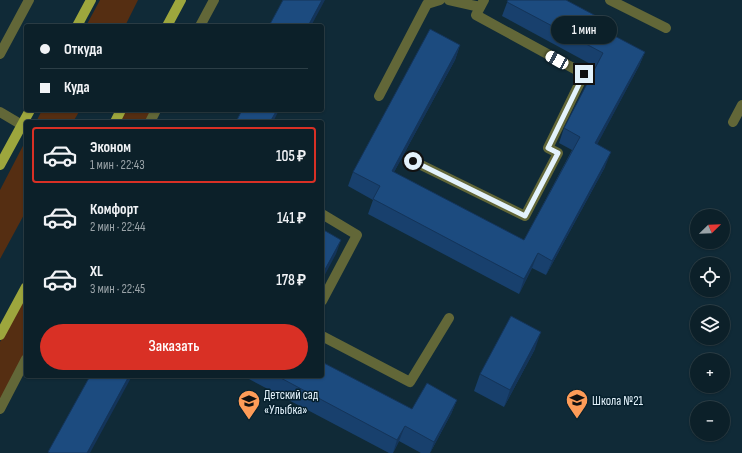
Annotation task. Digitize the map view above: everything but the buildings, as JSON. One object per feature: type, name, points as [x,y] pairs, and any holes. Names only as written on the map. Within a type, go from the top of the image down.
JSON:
[{"type":"main road","points":[[78,24],[91,0]]},
{"type":"main road","points":[[168,24],[181,0]]},
{"type":"main road","points":[[0,165],[24,121]]},
{"type":"main road","points":[[0,335],[24,291]]},
{"type":"lane","points":[[0,54],[29,0]]},
{"type":"lane","points":[[201,24],[214,0]]},
{"type":"lane","points":[[379,96],[427,4],[440,0]]},
{"type":"lane","points":[[413,161],[525,216],[558,153],[548,148],[584,74],[476,15],[482,3],[449,0]]},
{"type":"lane","points":[[610,0],[666,28]]},
{"type":"lane","points":[[733,122],[742,105]]},
{"type":"lane","points":[[0,112],[22,125]]},
{"type":"lane","points":[[324,215],[357,235],[324,297]]},
{"type":"lane","points":[[324,337],[410,382],[449,318]]},
{"type":"lane","points":[[0,409],[24,363]]},
{"type":"shaded area","points":[[100,0],[138,0],[126,24],[87,24]]},
{"type":"shaded area","points":[[41,112],[79,112],[74,120],[37,120]]},
{"type":"shaded area","points":[[124,112],[152,112],[147,120],[119,120]]},
{"type":"shaded area","points":[[24,144],[24,215],[0,259],[0,190]]},
{"type":"shaded area","points":[[24,298],[24,357],[0,403],[0,342]]},
{"type":"place","name":"Детский сад «Улыбка»","points":[[249,420]]},
{"type":"place","name":"Школа №21","points":[[577,420]]},
{"type":"route","points":[[413,161],[525,216],[558,153],[548,148],[584,74]]}]
